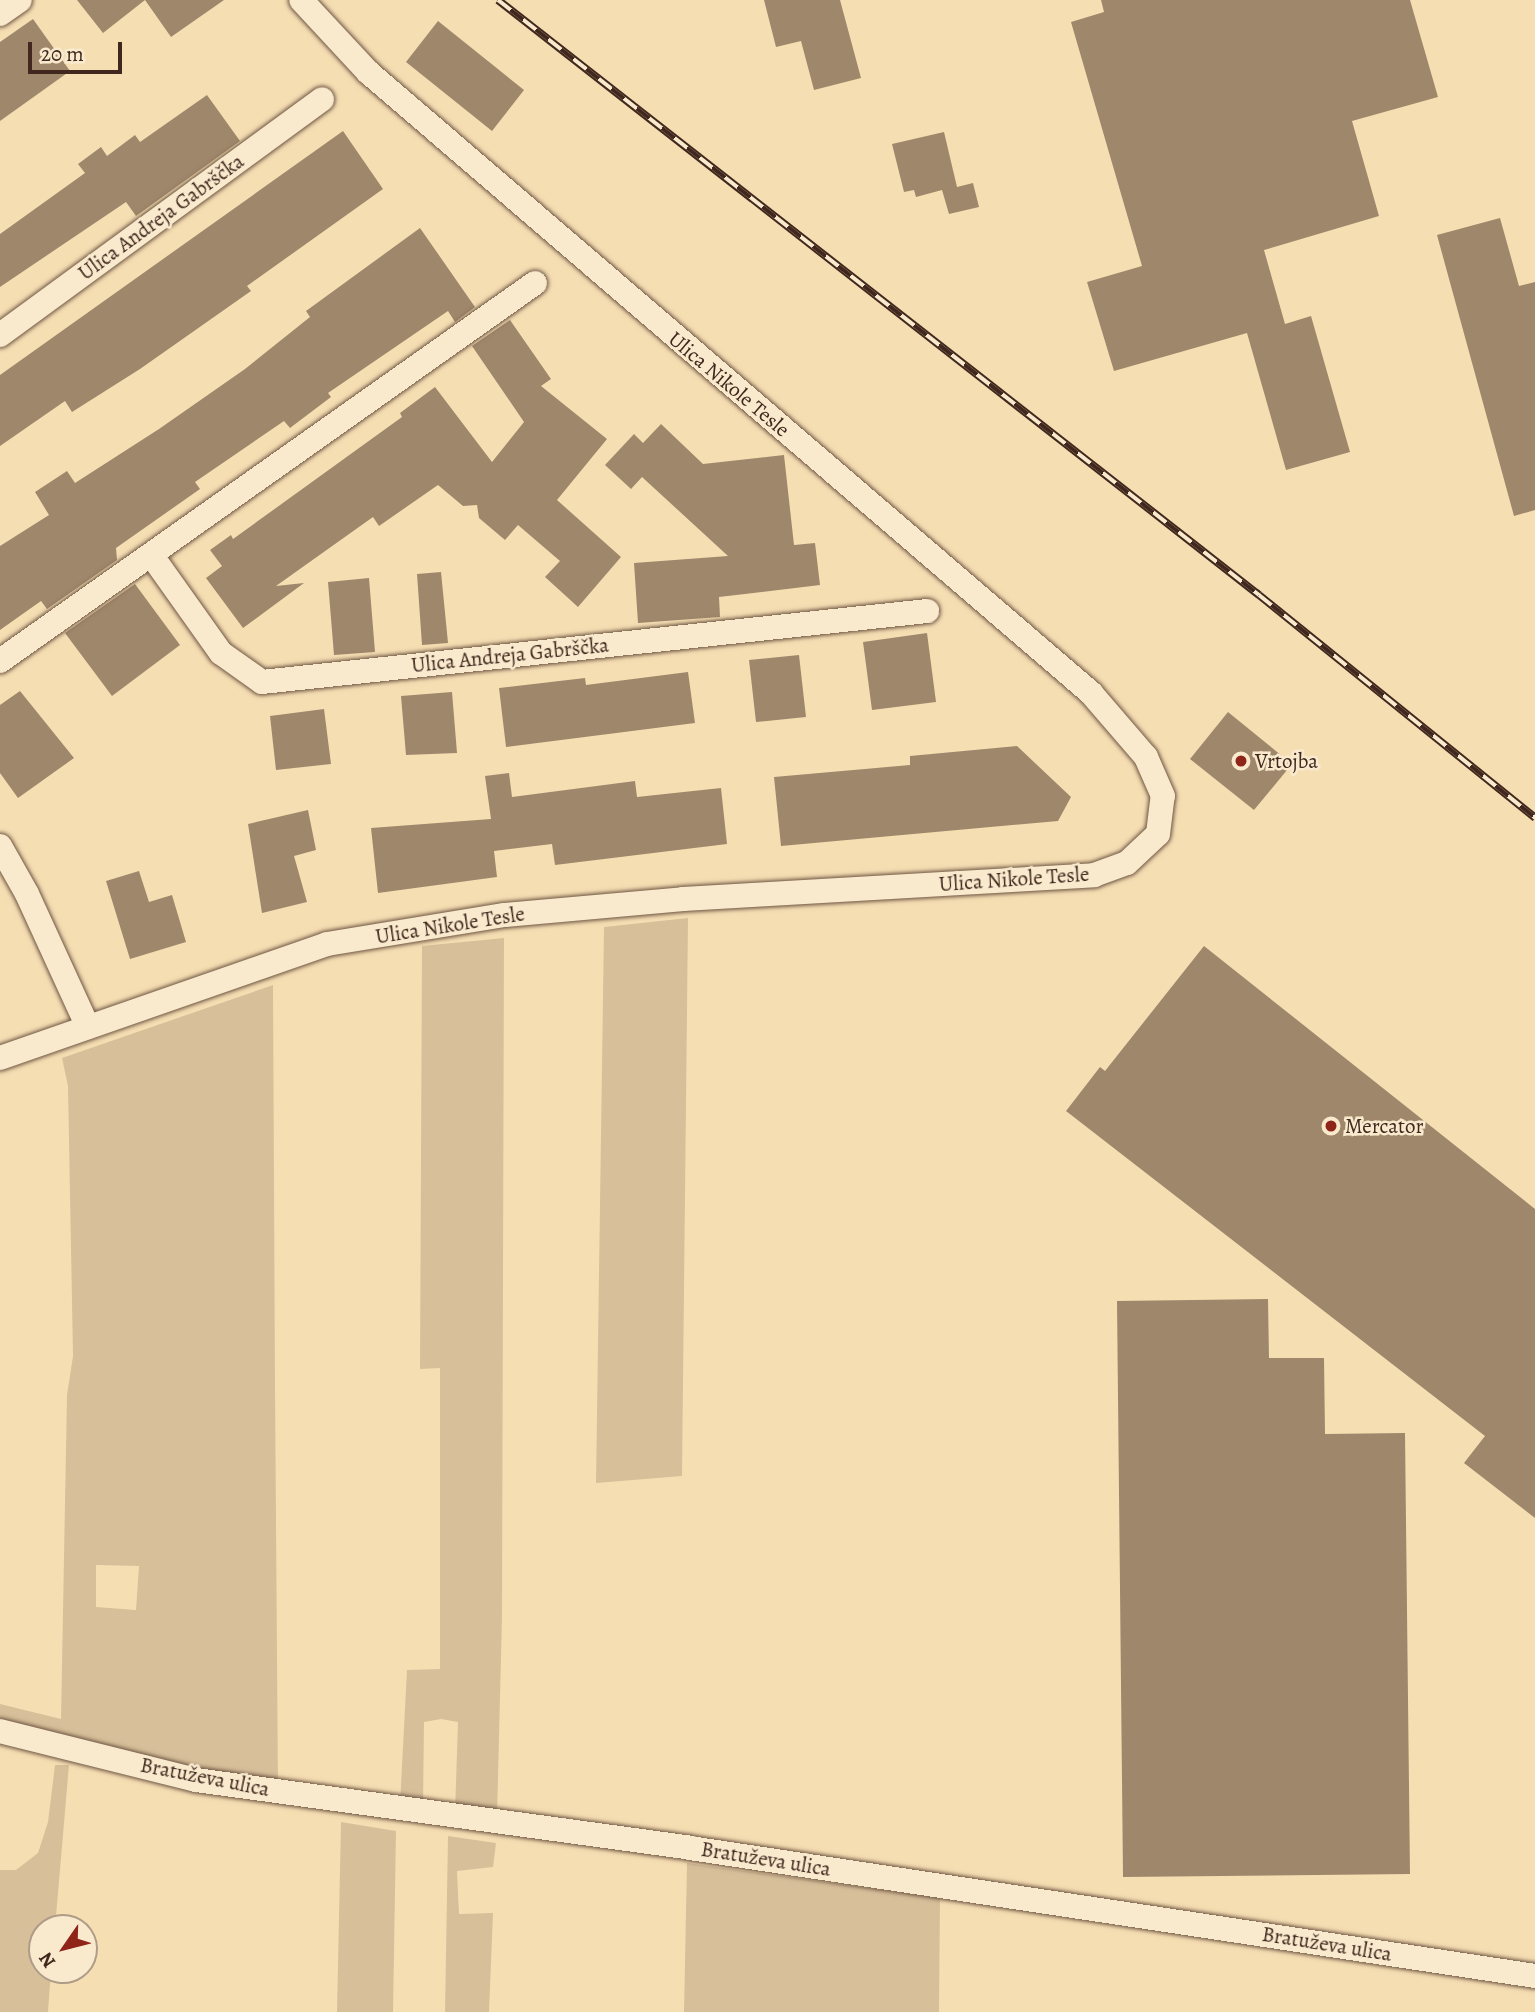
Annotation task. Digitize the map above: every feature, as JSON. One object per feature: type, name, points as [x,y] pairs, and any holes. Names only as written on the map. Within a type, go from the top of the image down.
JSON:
[{"type":"street","points":[[0,14],[20,0]]},
{"type":"street","name":"Ulica Nikole Tesle","points":[[0,1058],[327,944],[505,915],[669,900],[1094,875],[1127,863],[1158,834],[1163,796],[1146,757],[1091,693],[368,72],[301,0]]},
{"type":"street","name":"Ulica Andreja Gabrščka","points":[[0,335],[322,99]]},
{"type":"street","points":[[0,661],[535,283]]},
{"type":"street","name":"Ulica Andreja Gabrščka","points":[[152,556],[221,653],[262,681],[927,611]]},
{"type":"street","points":[[0,846],[27,894],[88,1027]]},
{"type":"street","name":"Bratuževa ulica","points":[[0,1731],[196,1780],[690,1848],[1535,1976]]},
{"type":"shaded area","points":[[688,918],[682,1476],[596,1483],[604,927]]},
{"type":"shaded area","points":[[504,938],[502,1618],[497,1817],[455,1813],[458,1722],[441,1719],[424,1722],[423,1806],[400,1804],[407,1670],[440,1669],[440,1368],[420,1369],[422,946]]},
{"type":"shaded area","points":[[273,985],[278,1788],[0,1720],[0,1704],[61,1719],[67,1395],[73,1356],[68,1086],[62,1058]],"holes":[[[96,1565],[139,1566],[136,1610],[96,1607]]]},
{"type":"shaded area","points":[[55,1765],[69,1765],[56,1914],[28,1914],[28,1984],[50,1984],[48,2012],[0,2012],[0,1870],[16,1870],[38,1853],[48,1822]]},
{"type":"shaded area","points":[[341,1822],[396,1831],[393,2012],[337,2012]]},
{"type":"shaded area","points":[[448,1836],[496,1843],[493,1867],[457,1871],[459,1914],[493,1913],[489,2012],[445,2012]]},
{"type":"shaded area","points":[[687,1863],[940,1898],[939,2012],[684,2012]]},
{"type":"building","points":[[77,0],[145,0],[103,33]]},
{"type":"building","points":[[145,0],[224,0],[171,37]]},
{"type":"building","points":[[764,0],[840,0],[861,78],[814,90],[801,41],[776,47]]},
{"type":"building","points":[[1101,0],[1410,0],[1438,97],[1352,121],[1379,216],[1264,250],[1285,324],[1311,316],[1350,452],[1286,470],[1247,333],[1114,371],[1087,282],[1142,266],[1071,22],[1104,12]]},
{"type":"building","points":[[33,19],[70,71],[0,121],[0,42]]},
{"type":"building","points":[[438,21],[524,90],[492,131],[406,62]]},
{"type":"building","points":[[207,95],[240,141],[136,216],[126,202],[0,287],[0,234],[85,173],[78,164],[101,147],[107,156],[135,135],[140,142]]},
{"type":"building","points":[[343,131],[383,189],[247,286],[251,291],[140,369],[72,412],[65,401],[0,446],[0,375]]},
{"type":"building","points":[[944,132],[957,187],[973,183],[979,207],[949,214],[942,190],[916,197],[914,190],[904,192],[892,144]]},
{"type":"building","points":[[1500,218],[1519,286],[1535,282],[1535,510],[1514,516],[1437,235]]},
{"type":"building","points":[[420,228],[475,307],[455,322],[448,311],[328,393],[331,397],[290,428],[284,421],[195,482],[200,489],[116,548],[117,560],[47,609],[41,601],[0,630],[0,546],[49,515],[35,492],[67,471],[75,483],[159,429],[245,369],[310,317],[306,311]]},
{"type":"building","points":[[510,320],[551,379],[541,386],[607,439],[557,500],[621,557],[578,607],[545,577],[560,561],[518,525],[505,540],[479,518],[477,505],[463,506],[438,485],[379,526],[373,517],[276,586],[304,583],[243,628],[206,578],[222,566],[210,550],[231,535],[233,539],[402,417],[400,413],[435,387],[492,462],[524,422],[472,346]]},
{"type":"building","points":[[661,424],[703,464],[784,455],[794,545],[815,543],[820,585],[719,597],[720,617],[638,623],[634,563],[728,556],[642,477],[631,489],[605,465],[634,434],[643,443]]},
{"type":"building","points":[[441,572],[448,643],[422,645],[417,574]]},
{"type":"building","points":[[369,578],[375,652],[334,655],[328,582]]},
{"type":"building","points":[[135,584],[180,645],[112,696],[65,633]]},
{"type":"building","points":[[927,633],[936,702],[872,710],[863,642]]},
{"type":"building","points":[[799,655],[806,717],[756,722],[749,660]]},
{"type":"building","points":[[688,672],[695,723],[506,747],[499,688],[585,678],[586,685]]},
{"type":"building","points":[[20,691],[74,758],[18,798],[0,773],[0,705]]},
{"type":"building","points":[[452,692],[457,753],[406,755],[401,696]]},
{"type":"building","points":[[324,709],[331,764],[276,770],[270,716]]},
{"type":"building","name":"Vrtojba","points":[[1228,712],[1292,764],[1254,810],[1190,759]]},
{"type":"building","points":[[1017,746],[1071,797],[1058,821],[781,846],[774,777],[910,765],[910,756]]},
{"type":"building","points":[[509,773],[512,797],[635,781],[637,797],[721,788],[727,844],[555,865],[552,844],[494,851],[497,877],[378,893],[371,828],[491,819],[485,776]]},
{"type":"building","points":[[308,810],[316,850],[294,856],[307,902],[262,913],[248,824]]},
{"type":"building","points":[[139,871],[149,902],[172,895],[186,942],[130,959],[106,881]]},
{"type":"building","points":[[1204,946],[1535,1209],[1535,1518],[1464,1463],[1485,1436],[1066,1111],[1100,1067],[1105,1071]]},
{"type":"building","points":[[1268,1299],[1269,1358],[1324,1358],[1325,1434],[1405,1433],[1410,1874],[1123,1877],[1117,1301]]},
{"type":"railway","points":[[498,0],[1259,595],[1535,818]]},
{"type":"place","name":"Vrtojba","points":[[1241,761]]},
{"type":"place","name":"Mercator","points":[[1331,1126]]}]
